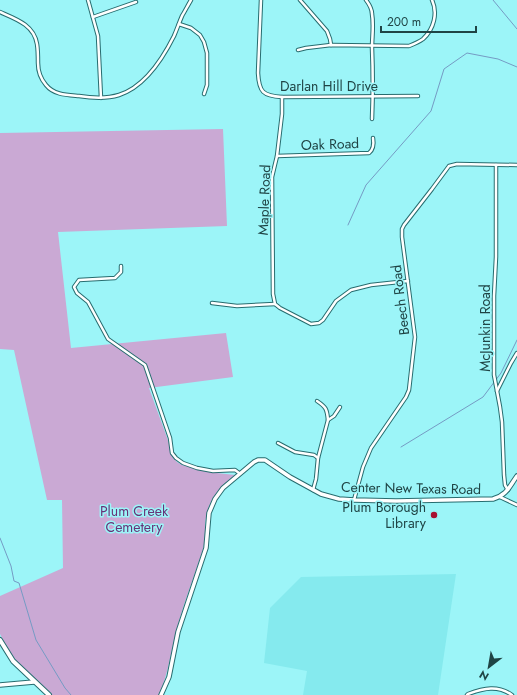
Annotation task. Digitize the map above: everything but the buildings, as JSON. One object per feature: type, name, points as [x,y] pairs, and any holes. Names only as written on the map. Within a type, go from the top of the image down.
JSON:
[{"type":"main road","points":[[0,640],[13,661],[49,695]]},
{"type":"street","points":[[88,0],[98,36],[101,98]]},
{"type":"street","points":[[0,12],[24,23],[32,32],[37,43],[38,69],[40,76],[42,81],[48,87],[60,94],[101,98],[119,95],[128,91],[148,75],[169,43],[191,0]]},
{"type":"street","name":"Darlan Hill Drive","points":[[261,0],[258,84],[262,91],[266,94],[270,96],[282,97],[418,96]]},
{"type":"street","points":[[300,0],[327,31],[331,45]]},
{"type":"street","name":"Oak Road","points":[[366,0],[370,6],[373,24],[372,119]]},
{"type":"street","points":[[298,50],[331,45],[409,46],[415,44],[423,39],[430,31],[435,17],[434,4],[432,0]]},
{"type":"street","points":[[93,17],[136,2]]},
{"type":"street","points":[[179,24],[191,28],[200,35],[204,42],[207,53],[207,85],[204,94]]},
{"type":"street","name":"Maple Road","points":[[275,304],[273,294],[272,177],[282,114],[282,97]]},
{"type":"street","name":"Oak Road","points":[[276,156],[369,153],[373,146],[373,138]]},
{"type":"street","name":"Beech Road","points":[[354,500],[366,458],[371,448],[407,395],[415,337],[402,229],[449,166],[457,164],[517,165]]},
{"type":"street","name":"McJunkin Road","points":[[496,165],[494,375],[502,422],[504,475],[508,490]]},
{"type":"street","points":[[121,266],[121,272],[115,278],[79,280],[74,287],[88,302],[108,339],[145,365],[168,432],[172,453],[176,458],[183,463],[196,468],[213,471],[235,470],[240,473]]},
{"type":"street","points":[[212,303],[237,306],[275,304],[312,324],[319,323],[323,320],[336,301],[351,290],[371,285],[408,281]]},
{"type":"street","points":[[497,392],[517,353]]},
{"type":"street","points":[[313,490],[316,479],[318,458],[328,420],[326,409],[317,401]]},
{"type":"street","points":[[328,420],[334,416],[340,407]]},
{"type":"street","points":[[278,443],[295,452],[318,458]]},
{"type":"street","name":"Center New Texas Road","points":[[161,695],[169,677],[178,632],[206,548],[210,513],[215,499],[223,488],[254,462],[258,460],[265,460],[290,477],[321,494],[330,497],[354,500],[493,499],[500,497],[508,490],[517,476]]},
{"type":"street","name":"Center New Texas Road","points":[[500,497],[517,505]]},
{"type":"street","points":[[0,686],[34,682]]},
{"type":"street","points":[[467,695],[490,688],[497,688],[512,695]]},
{"type":"shaded area","points":[[456,574],[438,695],[303,695],[307,671],[264,663],[270,608],[301,577]]},
{"type":"green space","name":"Plum Creek Cemetery","points":[[223,129],[227,226],[58,232],[71,348],[226,333],[233,377],[149,388],[173,457],[177,462],[182,465],[208,472],[235,475],[218,491],[208,509],[203,549],[181,615],[165,678],[159,695],[52,695],[19,664],[8,650],[0,634],[0,596],[63,568],[62,500],[47,500],[14,350],[0,349],[0,133]]},
{"type":"waterway","points":[[493,0],[517,29]]},
{"type":"waterway","points":[[348,225],[366,185],[431,111],[444,69],[467,53],[498,59],[517,67]]},
{"type":"waterway","points":[[401,447],[483,397],[501,373],[517,340]]},
{"type":"waterway","points":[[0,538],[11,566],[14,581],[19,583],[36,640],[65,688],[71,695]]},
{"type":"place","name":"Plum Borough Library","points":[[434,515]]}]
